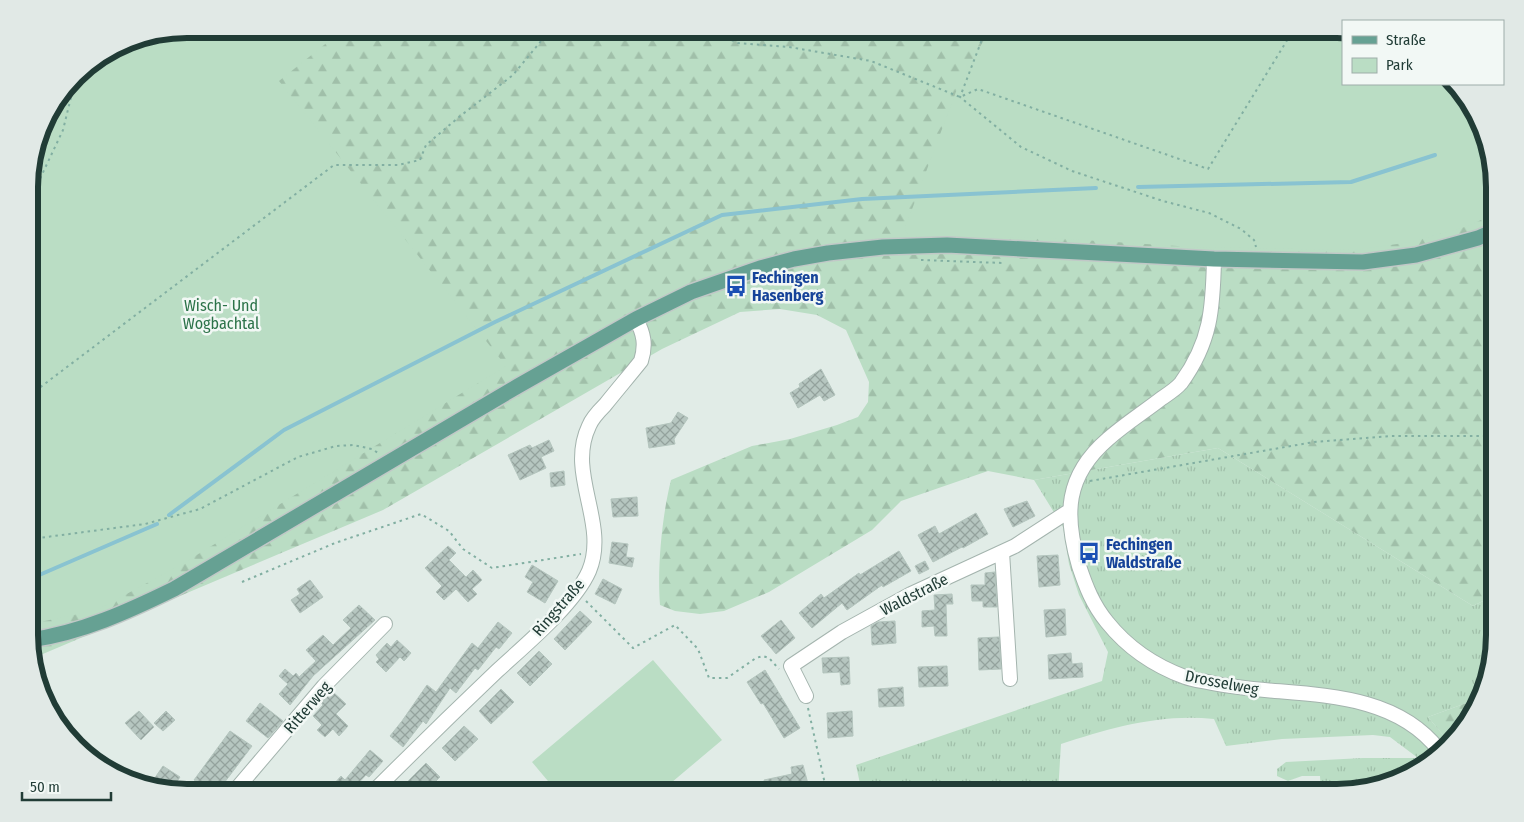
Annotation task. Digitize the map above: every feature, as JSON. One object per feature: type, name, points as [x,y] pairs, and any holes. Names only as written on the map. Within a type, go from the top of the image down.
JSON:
[{"type":"main road","points":[[38,638],[74,630],[133,609],[174,589],[518,386],[636,319],[691,292],[760,268],[794,259],[883,247],[947,245],[1214,259],[1363,262],[1416,255],[1486,234]]},
{"type":"street","points":[[1069,511],[1075,484],[1094,454],[1108,439],[1179,386],[1194,363],[1203,344],[1211,316],[1214,259]]},
{"type":"street","name":"Ringstraße","points":[[381,784],[441,724],[556,616],[576,591],[588,571],[594,552],[594,535],[583,478],[581,460],[583,444],[589,426],[641,361],[645,349],[642,329],[636,319]]},
{"type":"street","name":"Drosselweg","points":[[1069,511],[1074,549],[1085,585],[1094,606],[1126,642],[1156,664],[1186,677],[1232,687],[1356,701],[1387,711],[1413,726],[1436,747]]},
{"type":"street","name":"Waldstraße","points":[[791,666],[842,632],[911,594],[1015,546],[1069,511]]},
{"type":"street","points":[[1002,552],[1010,679]]},
{"type":"street","name":"Ritterweg","points":[[241,784],[324,686],[385,624]]},
{"type":"street","points":[[791,666],[806,696]]},
{"type":"path","points":[[38,389],[334,166],[398,165],[420,160],[426,145],[514,74],[544,38]]},
{"type":"path","points":[[726,38],[738,44],[789,47],[871,60],[960,97],[1021,147],[1072,171],[1162,201],[1209,213],[1241,229],[1254,240],[1260,260]]},
{"type":"path","points":[[960,97],[983,38]]},
{"type":"path","points":[[960,97],[978,89],[1208,169],[1288,38]]},
{"type":"path","points":[[38,183],[63,130],[73,91]]},
{"type":"path","points":[[1075,484],[1314,442],[1392,436],[1486,436]]},
{"type":"path","points":[[38,538],[145,524],[200,509],[298,457],[336,446],[353,445],[372,449],[391,461]]},
{"type":"path","points":[[242,582],[335,543],[421,514],[449,531],[463,549],[492,568],[594,552]]},
{"type":"path","points":[[576,591],[633,648],[674,625],[698,649],[709,678],[727,678],[756,658],[763,656],[769,658],[781,672],[791,666]]},
{"type":"path","points":[[806,696],[825,784]]},
{"type":"green space","points":[[177,38],[1337,38],[1342,38],[1342,85],[1446,85],[1461,104],[1475,130],[1485,167],[1486,187],[1486,600],[1473,606],[1218,448],[1034,480],[988,471],[901,501],[872,530],[769,592],[724,611],[700,614],[675,611],[660,605],[661,542],[671,480],[752,446],[790,439],[858,417],[868,402],[869,382],[846,330],[817,315],[780,309],[740,312],[662,349],[383,510],[39,656],[38,177],[43,148],[58,112],[68,96],[96,68],[139,45]]},
{"type":"green space","name":"Wisch- Und Wogbachtal","points":[[177,38],[333,38],[279,81],[506,366],[182,564],[97,610],[38,622],[38,177],[43,148],[58,112],[68,96],[96,68],[139,45]]},
{"type":"green space","points":[[985,38],[1342,38],[1342,85],[1446,85],[1449,88],[1466,112],[1481,148],[1485,167],[1486,218],[1468,226],[1411,242],[1355,250],[1193,247],[1051,238],[908,236],[905,228],[957,89]]},
{"type":"green space","points":[[1218,448],[1473,606],[1486,600],[1484,664],[1479,683],[1471,701],[1428,717],[1445,738],[1436,747],[1403,769],[1385,777],[1366,782],[1320,784],[1320,776],[1302,776],[1288,781],[1277,776],[1277,769],[1286,762],[1363,758],[1418,758],[1390,737],[1373,735],[1282,739],[1226,746],[1214,719],[1175,718],[1117,727],[1061,744],[1059,784],[860,784],[856,765],[1102,681],[1108,652],[1079,595],[1069,564],[1063,527],[1034,480]]},
{"type":"green space","points":[[653,660],[722,740],[670,784],[550,784],[532,762]]},
{"type":"green space","points":[[1471,701],[1461,718],[1445,738],[1428,717]]},
{"type":"building","points":[[821,369],[835,395],[824,401],[820,395],[798,408],[790,393],[800,387],[799,384]]},
{"type":"building","points":[[678,412],[688,418],[674,439],[675,444],[649,448],[646,428],[671,423]]},
{"type":"building","points":[[549,440],[554,451],[541,457],[546,468],[520,480],[508,455],[530,445],[532,448]]},
{"type":"building","points":[[564,471],[565,485],[551,487],[550,473]]},
{"type":"building","points":[[637,497],[638,516],[613,517],[611,499]]},
{"type":"building","points":[[1027,501],[1035,516],[1013,527],[1004,509]]},
{"type":"building","points":[[976,513],[988,534],[933,562],[918,535],[935,526],[939,534]]},
{"type":"building","points":[[612,542],[628,544],[626,557],[634,558],[632,567],[609,563]]},
{"type":"building","points":[[448,546],[456,553],[449,560],[466,577],[473,570],[482,580],[472,589],[477,594],[468,602],[456,589],[444,600],[436,592],[442,586],[425,568]]},
{"type":"building","points":[[899,551],[911,571],[883,587],[882,585],[847,610],[842,603],[812,628],[799,613],[821,594],[824,598],[859,573],[860,575]]},
{"type":"building","points":[[1058,555],[1060,585],[1039,587],[1037,556]]},
{"type":"building","points":[[925,561],[929,569],[919,574],[915,566]]},
{"type":"building","points":[[532,565],[558,581],[545,603],[527,592],[533,582],[525,577]]},
{"type":"building","points":[[995,572],[997,607],[983,607],[983,601],[972,601],[971,585],[985,585],[985,573]]},
{"type":"building","points":[[603,579],[622,589],[615,604],[595,594]]},
{"type":"building","points":[[310,580],[323,597],[300,613],[291,600],[300,594],[297,589]]},
{"type":"building","points":[[952,594],[953,604],[946,604],[947,636],[935,636],[934,626],[922,627],[922,611],[935,610],[934,595]]},
{"type":"building","points":[[359,605],[375,620],[313,676],[290,705],[279,694],[288,684],[279,676],[285,669],[293,676],[296,673],[299,677],[316,661],[306,650],[323,635],[333,645],[351,628],[343,620]]},
{"type":"building","points":[[1065,609],[1066,635],[1046,637],[1044,610]]},
{"type":"building","points":[[580,611],[592,622],[565,650],[554,639]]},
{"type":"building","points":[[781,620],[795,638],[776,654],[761,636]]},
{"type":"building","points":[[895,621],[896,643],[872,645],[871,626],[878,622]]},
{"type":"building","points":[[498,622],[512,633],[499,649],[496,647],[478,670],[475,668],[456,693],[450,688],[426,724],[423,721],[403,747],[390,736],[427,685],[436,692],[472,643],[478,648]]},
{"type":"building","points":[[999,637],[1001,669],[979,670],[978,638]]},
{"type":"building","points":[[397,640],[411,653],[404,661],[400,657],[386,672],[376,662],[379,659],[376,655],[387,643],[391,647]]},
{"type":"building","points":[[539,651],[552,664],[530,686],[517,673]]},
{"type":"building","points":[[1071,653],[1072,664],[1082,663],[1083,677],[1049,679],[1048,655]]},
{"type":"building","points":[[849,657],[850,684],[841,685],[840,672],[823,673],[822,658]]},
{"type":"building","points":[[947,666],[948,686],[919,687],[918,667]]},
{"type":"building","points":[[765,670],[800,728],[784,738],[763,703],[761,704],[747,682]]},
{"type":"building","points":[[903,687],[904,706],[879,707],[878,689]]},
{"type":"building","points":[[501,689],[514,702],[491,724],[479,711]]},
{"type":"building","points":[[332,691],[346,704],[336,714],[348,726],[339,736],[333,729],[325,737],[317,730],[322,725],[313,716]]},
{"type":"building","points":[[260,703],[283,721],[268,738],[246,721]]},
{"type":"building","points":[[139,711],[154,727],[141,740],[125,723]]},
{"type":"building","points":[[166,711],[175,720],[163,731],[154,723]]},
{"type":"building","points":[[852,711],[853,736],[828,738],[827,713]]},
{"type":"building","points":[[464,726],[478,739],[455,761],[442,748]]},
{"type":"building","points":[[230,731],[252,746],[223,784],[216,784],[212,781],[210,784],[200,784],[194,780]]},
{"type":"building","points":[[370,750],[383,761],[369,777],[366,775],[358,784],[334,784],[341,776],[345,780]]},
{"type":"building","points":[[426,763],[440,777],[433,784],[405,784]]},
{"type":"building","points":[[803,765],[808,784],[765,784],[764,780],[792,774],[791,767]]},
{"type":"building","points":[[163,766],[180,777],[176,783],[153,780]]},
{"type":"waterway","points":[[1138,187],[1351,182],[1435,155]]},
{"type":"waterway","points":[[169,515],[284,430],[495,322],[722,215],[862,199],[1096,188]]},
{"type":"waterway","points":[[38,576],[157,524]]},
{"type":"place","name":"Fechingen Hasenberg","points":[[736,286]]},
{"type":"place","name":"Fechingen Waldstraße","points":[[1089,553]]}]
